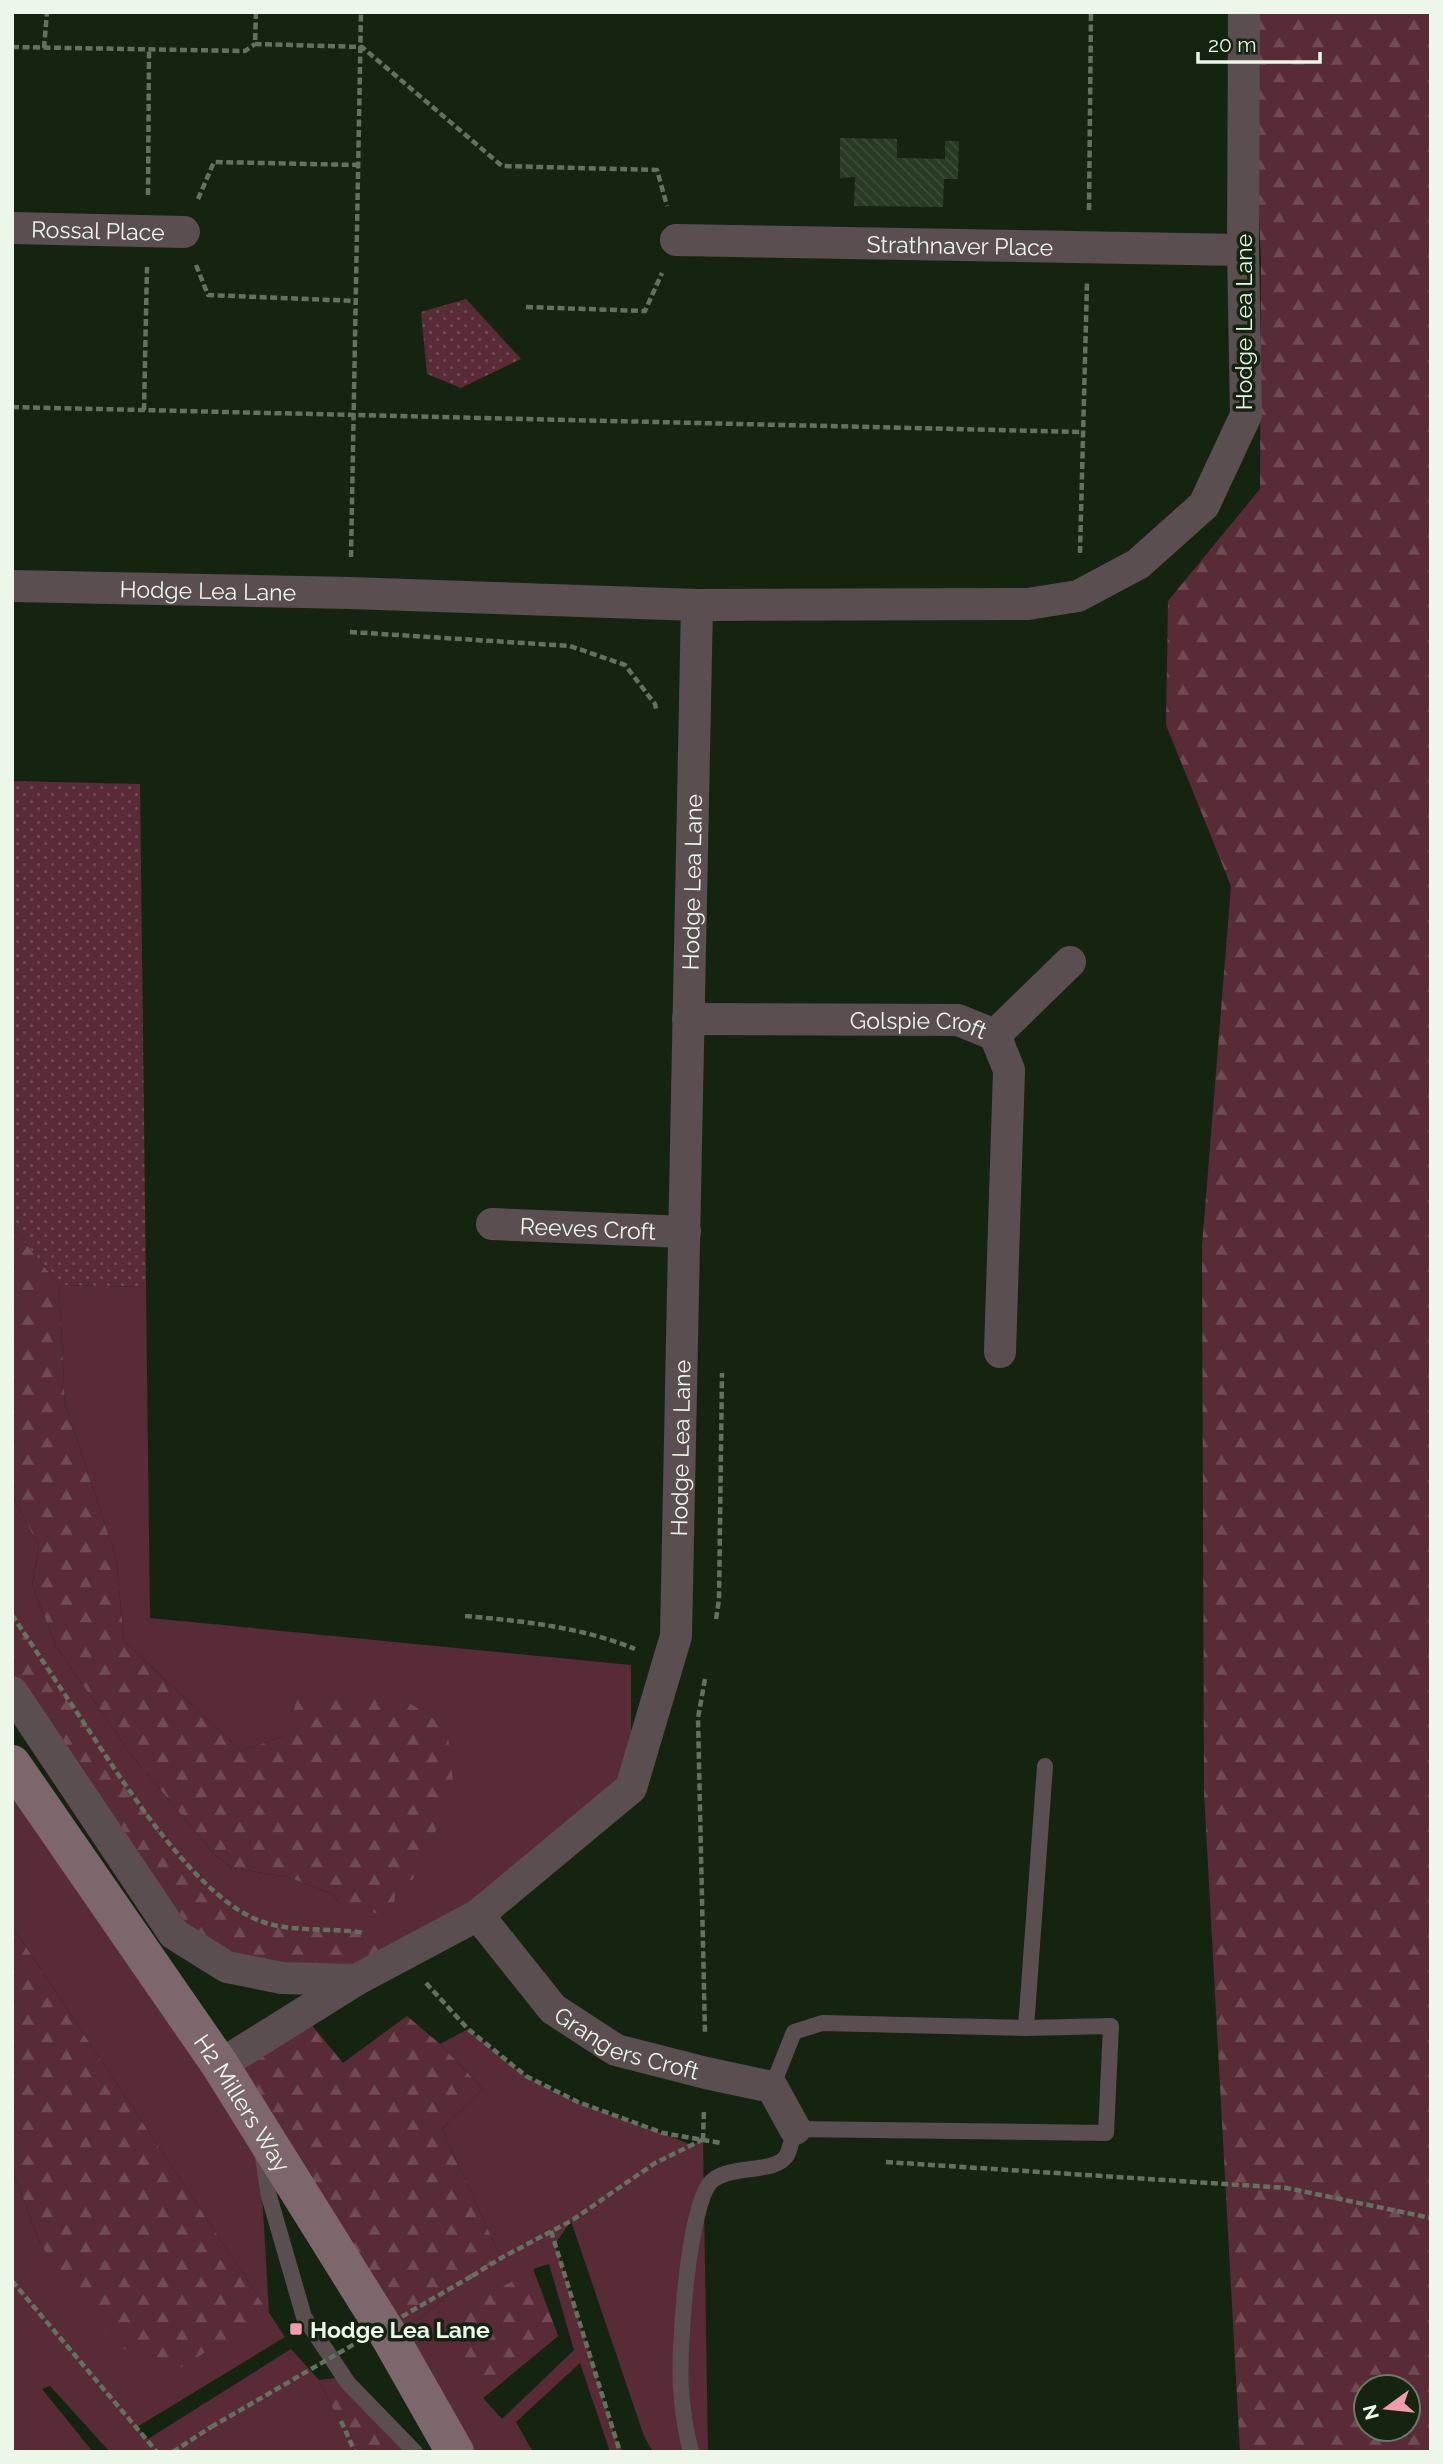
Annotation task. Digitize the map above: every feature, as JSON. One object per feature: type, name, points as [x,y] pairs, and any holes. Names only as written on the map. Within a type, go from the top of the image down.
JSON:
[{"type":"street","name":"Hodge Lea Lane","points":[[12,586],[697,604],[1028,604],[1078,596],[1138,564],[1204,505],[1246,415],[1243,250],[1244,12]]},
{"type":"street","name":"Rossal Place","points":[[12,228],[184,232]]},
{"type":"street","name":"Strathnaver Place","points":[[676,240],[1243,250]]},
{"type":"street","name":"Hodge Lea Lane","points":[[220,2065],[356,1980],[478,1915],[631,1788],[676,1636],[697,604]]},
{"type":"street","points":[[995,1035],[1070,962]]},
{"type":"street","name":"Golspie Croft","points":[[688,1019],[958,1020],[995,1035],[1009,1070],[1000,1352]]},
{"type":"street","name":"Reeves Croft","points":[[492,1224],[685,1232]]},
{"type":"street","points":[[12,1692],[174,1934],[227,1967],[282,1978],[356,1980]]},
{"type":"street","name":"H2 Millers Way","points":[[12,1764],[220,2065],[392,2341],[455,2452]]},
{"type":"street","name":"Grangers Croft","points":[[478,1915],[553,2009],[616,2050],[772,2087]]},
{"type":"street","points":[[772,2087],[795,2129]]},
{"type":"lane","points":[[1026,2028],[1045,1766]]},
{"type":"lane","points":[[691,2452],[681,2388],[681,2351],[690,2253],[703,2193],[712,2180],[732,2170],[775,2165],[786,2156],[795,2129],[1106,2133],[1111,2026],[1026,2028],[822,2022],[794,2032],[772,2087]]},
{"type":"lane","points":[[258,2125],[270,2196],[304,2317],[348,2383],[415,2452]]},
{"type":"path","points":[[44,48],[47,12]]},
{"type":"path","points":[[256,12],[256,44]]},
{"type":"path","points":[[361,12],[351,633],[570,646],[625,665],[655,704],[657,716]]},
{"type":"path","points":[[1078,596],[1088,247],[1091,12]]},
{"type":"path","points":[[12,47],[245,51],[256,44],[362,47],[502,166],[657,170],[676,240],[645,311],[526,307]]},
{"type":"path","points":[[356,301],[208,295],[184,232],[214,162],[359,165]]},
{"type":"path","points":[[12,407],[1083,432]]},
{"type":"path","points":[[714,1627],[719,1601],[722,1365]]},
{"type":"path","points":[[12,1615],[123,1783],[160,1833],[226,1901],[262,1922],[303,1929],[342,1929],[378,1936],[404,1956],[468,2029],[526,2076],[578,2102],[663,2133],[726,2144]]},
{"type":"path","points":[[465,1616],[525,1622],[604,1637],[636,1650],[664,1674]]},
{"type":"path","points":[[702,2140],[706,2073],[698,1718],[707,1666]]},
{"type":"path","points":[[173,2452],[211,2427],[501,2258],[571,2221],[655,2163],[702,2140]]},
{"type":"path","points":[[883,2162],[1287,2188],[1431,2218]]},
{"type":"path","points":[[551,2231],[620,2452]]},
{"type":"path","points":[[12,2281],[157,2452]]},
{"type":"green space","points":[[1249,12],[1431,12],[1431,2452],[1240,2452],[1204,1792],[1202,1246],[1231,886],[1166,725],[1168,601],[1260,489],[1261,258]]},
{"type":"green space","points":[[466,299],[521,359],[461,388],[427,374],[421,312]]},
{"type":"green space","points":[[12,781],[140,784],[146,1287],[59,1285],[12,1226]]},
{"type":"green space","points":[[12,1226],[59,1285],[65,1404],[116,1558],[124,1641],[241,1751],[284,1736],[299,1695],[399,1696],[447,1728],[454,1791],[413,1879],[396,1886],[393,1917],[342,1905],[332,1894],[288,1877],[232,1868],[215,1855],[132,1756],[57,1648],[32,1585],[39,1547],[12,1494]]},
{"type":"green space","points":[[59,1285],[146,1287],[150,1618],[631,1665],[631,1788],[404,1956],[342,1929],[303,1929],[262,1922],[226,1901],[160,1833],[12,1615],[12,1494],[39,1547],[32,1585],[57,1648],[132,1756],[215,1855],[232,1868],[288,1877],[332,1894],[342,1905],[284,1736],[241,1751],[124,1641],[116,1558],[65,1404]]},
{"type":"green space","points":[[12,1615],[160,1833],[226,1901],[263,1922],[303,1929],[342,1929],[378,1936],[404,1956],[282,1978],[174,1934],[12,1692]]},
{"type":"green space","points":[[12,1764],[258,2125],[269,2313],[12,1926]]},
{"type":"green space","points":[[12,1926],[269,2313],[162,2379],[116,2342],[75,2297],[40,2243],[12,2169]]},
{"type":"green space","points":[[302,2013],[343,2063],[407,2016],[440,2044],[483,2089],[442,2129],[501,2258],[472,2276],[392,2341],[220,2065]]},
{"type":"green space","points":[[468,2029],[519,2071],[566,2097],[691,2145],[703,2140],[708,2452],[653,2452],[644,2436],[571,2221],[555,2244],[616,2439],[623,2452],[610,2452],[580,2363],[516,2422],[533,2452],[455,2452],[392,2341],[472,2276],[501,2258],[442,2129],[483,2089],[440,2044]],"holes":[[[549,2264],[574,2350],[502,2419],[483,2398],[558,2336],[533,2269]]]},
{"type":"green space","points":[[12,2169],[40,2243],[269,2313],[285,2337],[137,2427],[148,2439],[291,2349],[319,2380],[354,2452],[110,2452],[50,2386],[42,2389],[93,2452],[12,2452]]},
{"type":"green space","points":[[533,2269],[558,2336],[483,2398],[443,2322]]},
{"type":"green space","points":[[336,2378],[412,2452],[354,2452],[319,2380]]},
{"type":"building","points":[[840,138],[897,139],[897,158],[945,159],[945,141],[959,141],[958,179],[944,179],[943,207],[854,206],[855,177],[840,178]]},
{"type":"place","name":"Hodge Lea Lane","points":[[296,2329]]}]
